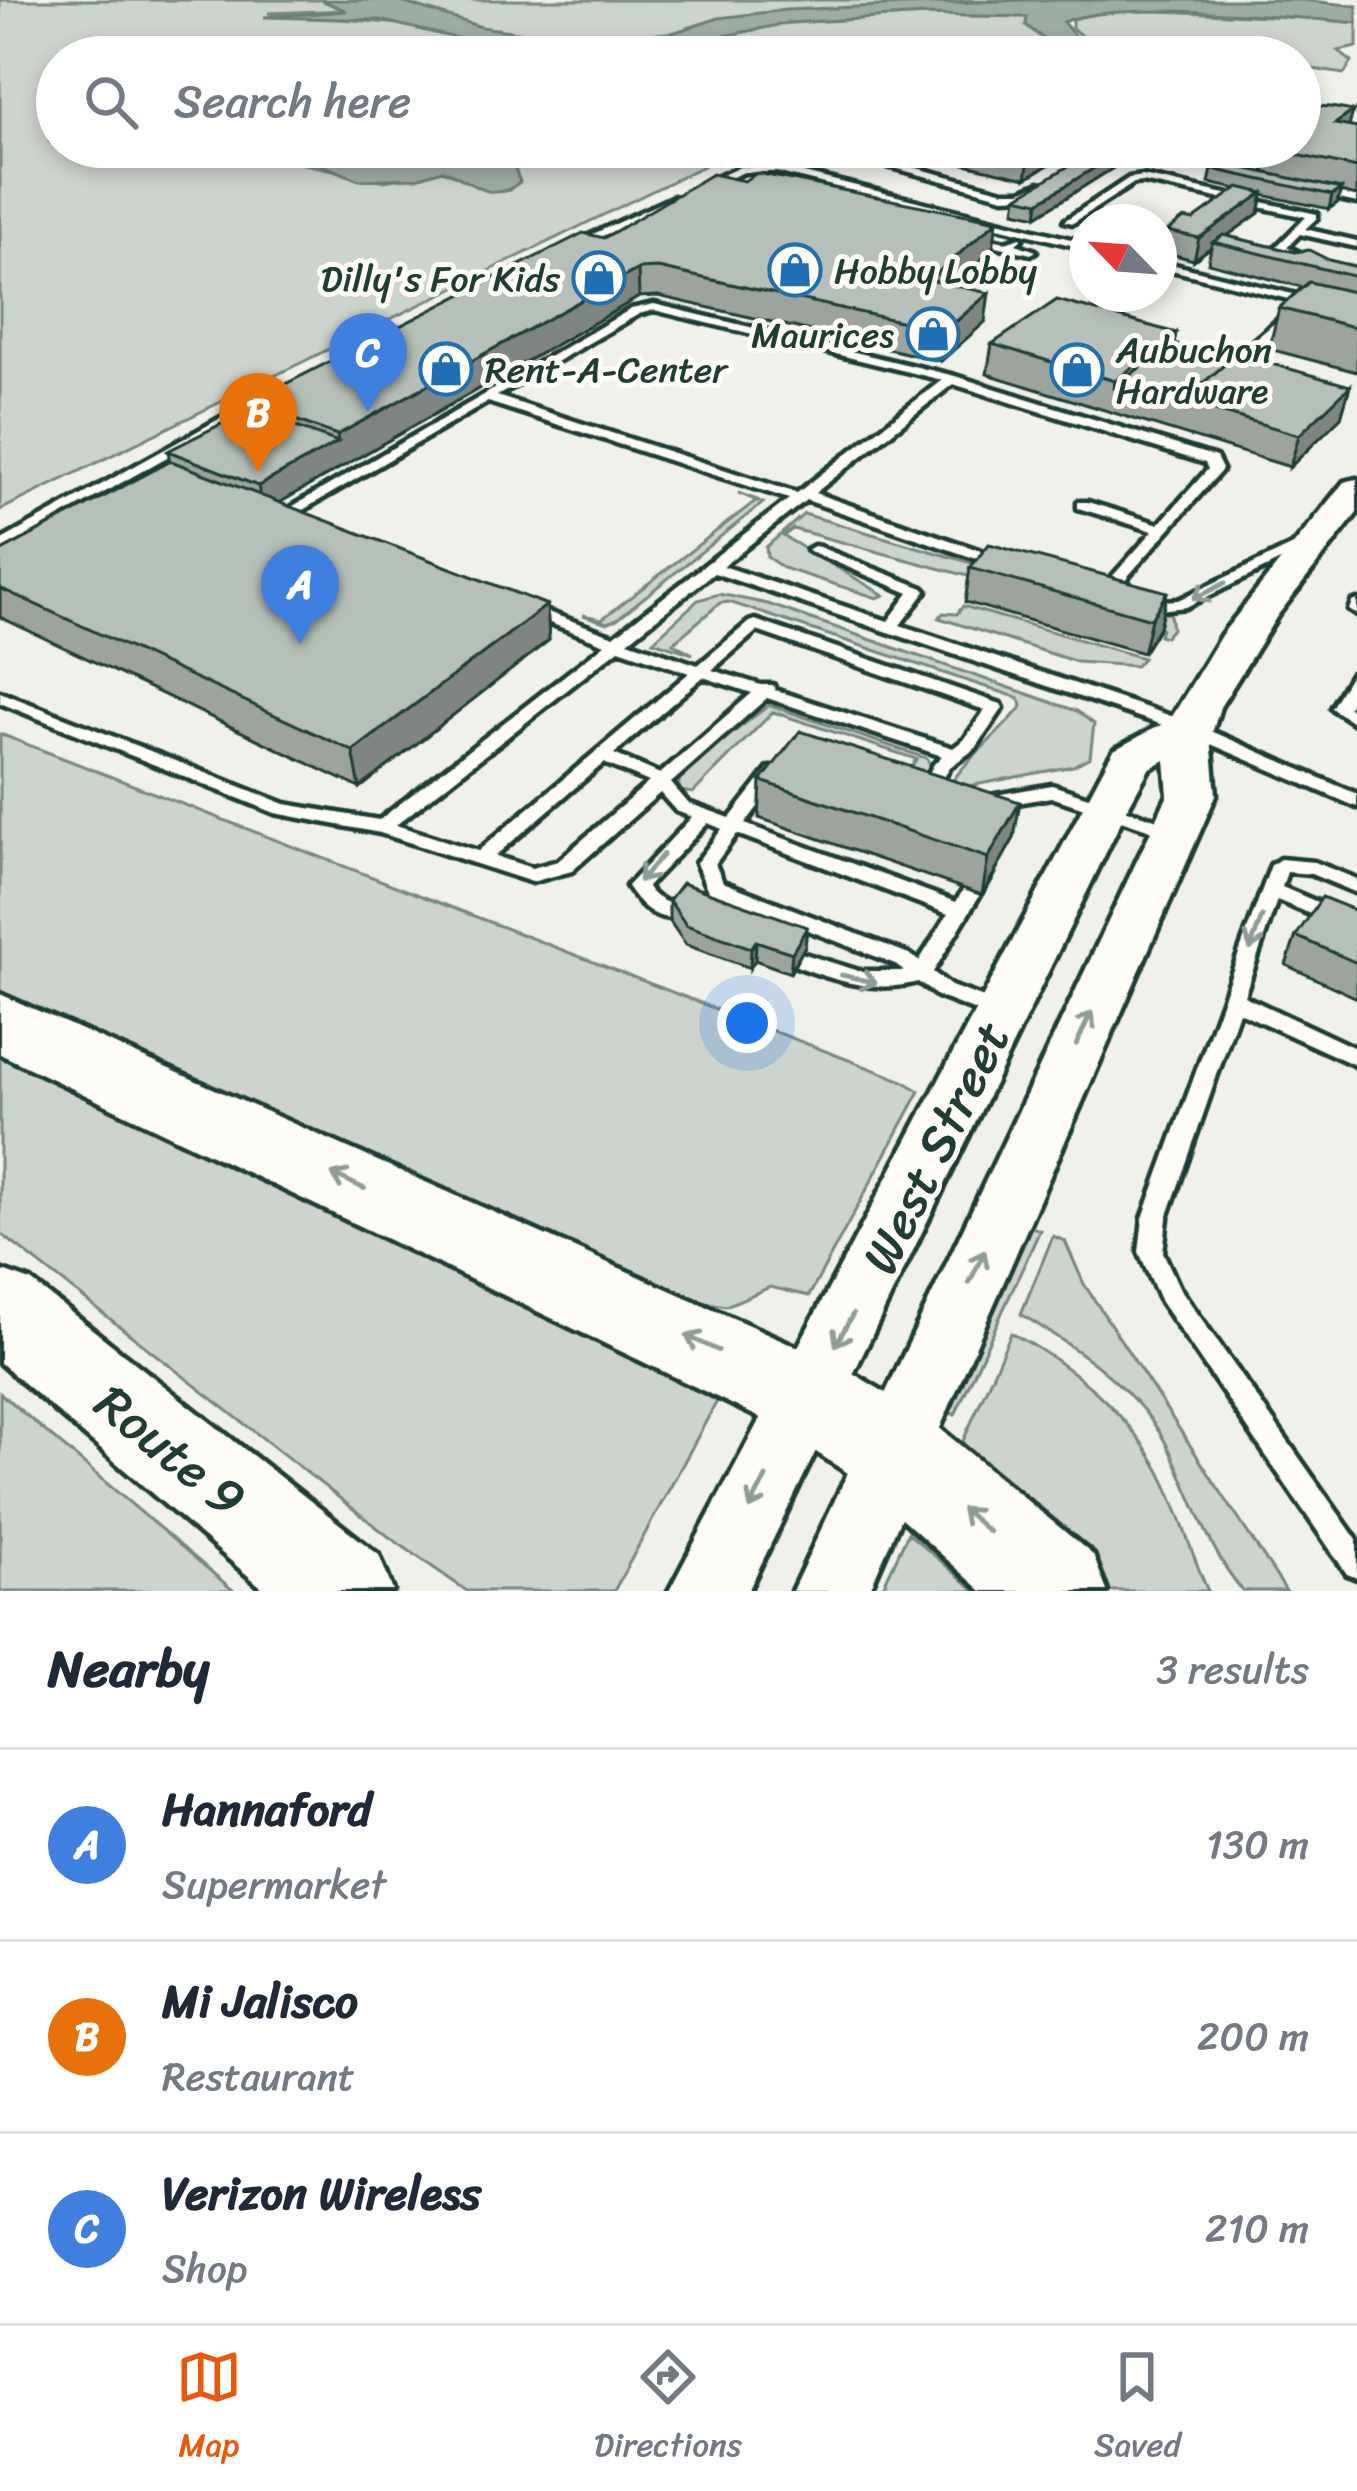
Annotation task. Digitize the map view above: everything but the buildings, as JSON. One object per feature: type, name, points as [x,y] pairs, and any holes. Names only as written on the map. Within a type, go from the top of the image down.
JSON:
[{"type":"highway","points":[[0,1022],[807,1394],[893,1449],[1057,1591]]},
{"type":"highway","name":"Route 9","points":[[0,1309],[343,1591]]},
{"type":"street","points":[[1189,728],[1222,668],[1314,539],[1357,490]]},
{"type":"street","name":"West Street","points":[[707,1591],[853,1314],[1104,807],[1131,760],[1189,728],[1192,795],[1072,1056],[1041,1137],[830,1591]]},
{"type":"lane","points":[[906,168],[1011,195],[1048,181]]},
{"type":"lane","points":[[1238,168],[1272,181]]},
{"type":"lane","points":[[565,249],[743,169],[776,169],[1069,242]]},
{"type":"lane","points":[[1097,204],[1137,179],[1313,217],[1280,248],[1321,260]]},
{"type":"lane","points":[[712,182],[735,187]]},
{"type":"lane","points":[[1293,186],[1357,200]]},
{"type":"lane","points":[[1300,231],[1357,244]]},
{"type":"lane","points":[[1007,245],[1029,232]]},
{"type":"lane","points":[[965,236],[1031,251]]},
{"type":"lane","points":[[1177,269],[1357,314]]},
{"type":"lane","points":[[1273,372],[1241,358],[1306,301]]},
{"type":"lane","points":[[309,526],[286,515],[647,307],[951,379],[1211,460],[1215,469],[1116,581]]},
{"type":"lane","points":[[382,827],[951,379]]},
{"type":"lane","points":[[0,547],[281,389]]},
{"type":"lane","points":[[486,397],[1022,570]]},
{"type":"lane","points":[[1083,505],[1162,529]]},
{"type":"lane","points":[[1120,603],[1160,608],[1180,604],[1314,539]]},
{"type":"lane","points":[[814,550],[918,591],[892,626]]},
{"type":"lane","points":[[712,567],[1189,728],[1357,801]]},
{"type":"lane","points":[[512,604],[954,754]]},
{"type":"lane","points":[[480,859],[760,625],[991,704],[994,712],[970,744],[954,754],[925,799]]},
{"type":"lane","points":[[1357,677],[1339,708],[1357,720]]},
{"type":"lane","points":[[0,697],[271,805],[382,827],[532,875],[556,872],[767,689]]},
{"type":"lane","points":[[602,754],[659,780],[674,801],[703,817],[960,911]]},
{"type":"lane","points":[[794,757],[784,761],[705,863],[716,886],[902,959],[944,991],[1001,1013]]},
{"type":"lane","points":[[1001,824],[975,810],[1042,791],[1175,832]]},
{"type":"lane","points":[[674,914],[649,904],[637,886],[641,876],[703,817]]},
{"type":"lane","points":[[798,959],[860,982],[900,981],[922,974],[996,852]]},
{"type":"lane","points":[[1357,886],[1292,862],[1280,865],[1155,1218],[1151,1252],[1170,1294],[1357,1564]]},
{"type":"lane","points":[[1272,890],[1357,927]]},
{"type":"lane","points":[[1232,1000],[1357,1058]]},
{"type":"shaded area","points":[[0,0],[321,0],[349,10],[268,13],[402,24],[451,36],[36,36],[36,168],[323,168],[385,181],[442,170],[482,189],[499,191],[510,190],[512,168],[699,168],[0,510]]},
{"type":"shaded area","points":[[321,0],[395,0],[481,27],[546,36],[447,36],[380,20],[264,17],[347,11]]},
{"type":"shaded area","points":[[395,0],[1028,0],[635,36],[543,36],[483,28]]},
{"type":"shaded area","points":[[1023,0],[1302,0],[1357,6],[1357,23],[1206,12],[1088,15],[1063,22],[1075,36],[1040,36],[1026,25],[1027,17],[926,15],[788,23],[724,36],[663,36],[719,18],[786,10]]},
{"type":"shaded area","points":[[1117,9],[1357,20],[1357,47],[1338,51],[1352,62],[1344,74],[1321,70],[1321,36],[1081,36],[1072,28],[1072,19]]},
{"type":"shaded area","points":[[926,15],[1028,17],[1026,25],[1040,36],[724,36],[788,23]]},
{"type":"shaded area","points":[[329,168],[515,168],[520,182],[490,192],[442,170],[417,178],[359,180]]},
{"type":"shaded area","points":[[756,500],[763,503],[617,619],[607,623],[583,615],[602,619]]},
{"type":"shaded area","points":[[804,514],[1030,580],[1170,614],[1172,629],[1165,637],[1159,635],[1161,628],[793,529],[783,536],[884,595],[877,598],[783,568],[767,557],[766,547]]},
{"type":"shaded area","points":[[719,594],[768,604],[1077,711],[1094,724],[1090,757],[1073,766],[954,789],[949,786],[956,776],[1022,706],[1019,698],[729,602],[720,603],[673,643],[693,654],[653,641],[698,600]]},
{"type":"shaded area","points":[[963,606],[1143,658],[1136,666],[1077,662],[939,618],[943,613],[957,614]]},
{"type":"shaded area","points":[[769,705],[926,758],[931,765],[923,776],[908,773],[916,759],[773,712],[693,793],[679,791],[679,774]]},
{"type":"shaded area","points":[[0,734],[920,1091],[809,1296],[770,1287],[726,1306],[670,1297],[0,997]]},
{"type":"shaded area","points":[[0,1050],[722,1392],[614,1591],[467,1591],[388,1536],[0,1233]]},
{"type":"shaded area","points":[[1026,1225],[1040,1230],[955,1415],[948,1412]]},
{"type":"shaded area","points":[[1053,1236],[1065,1241],[1084,1284],[1286,1591],[1243,1591],[1220,1559],[1170,1451],[1142,1408],[1085,1357],[1021,1314]]},
{"type":"shaded area","points":[[1011,1333],[1054,1358],[1130,1428],[1166,1484],[1208,1591],[1098,1591],[970,1476],[963,1441]]},
{"type":"shaded area","points":[[0,1393],[234,1591],[0,1591]]},
{"type":"shaded area","points":[[908,1533],[976,1591],[881,1591]]},
{"type":"place","name":"Hobby Lobby","points":[[795,270]]},
{"type":"place","name":"Dilly's For Kids","points":[[599,278]]},
{"type":"place","name":"Maurices","points":[[933,334]]},
{"type":"place","name":"Rent-A-Center","points":[[446,369]]},
{"type":"place","name":"Aubuchon Hardware","points":[[1077,370]]},
{"type":"place","name":"Verizon Wireless","points":[[368,412]]},
{"type":"place","name":"Mi Jalisco","points":[[258,472]]},
{"type":"place","name":"Hannaford","points":[[300,644]]}]
